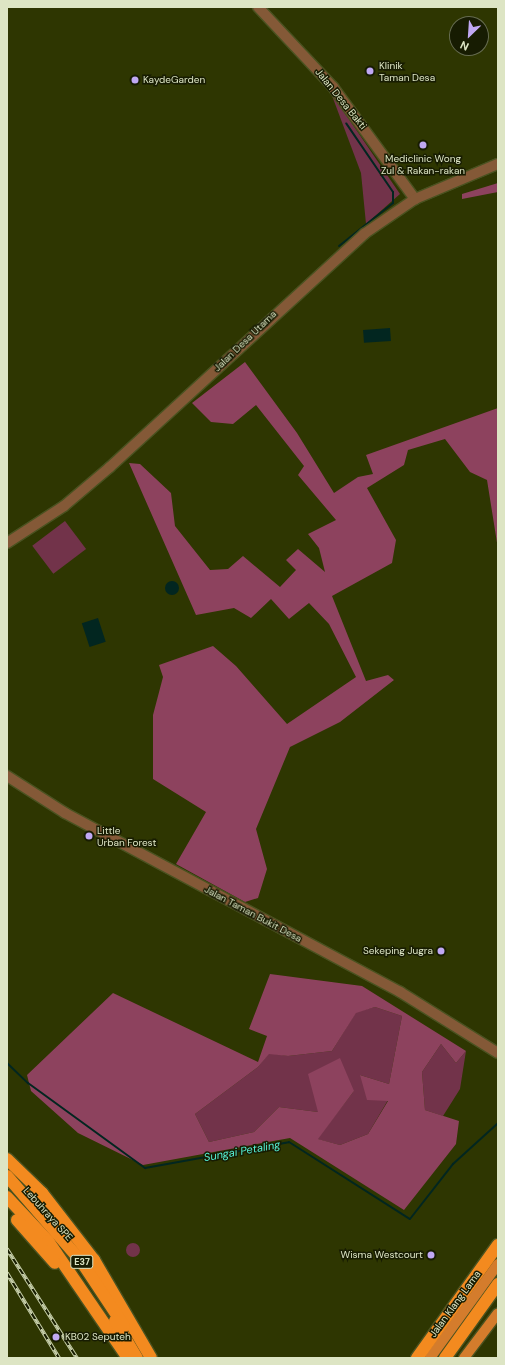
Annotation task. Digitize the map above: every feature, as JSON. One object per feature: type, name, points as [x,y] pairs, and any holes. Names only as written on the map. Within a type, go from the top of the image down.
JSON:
[{"type":"highway","points":[[7,1159],[42,1193],[94,1260],[151,1358]]},
{"type":"highway","points":[[7,1168],[42,1193]]},
{"type":"highway","name":"E37","points":[[7,1176],[81,1261],[142,1358]]},
{"type":"highway","name":"Lebuhraya SPE","points":[[7,1186],[90,1281],[137,1358]]},
{"type":"highway","name":"Lebuhraya SPE","points":[[7,1197],[48,1242],[128,1358]]},
{"type":"highway","name":"E37","points":[[7,1208],[61,1271],[120,1358]]},
{"type":"highway","points":[[417,1358],[498,1245]]},
{"type":"highway","points":[[445,1358],[477,1317],[498,1284]]},
{"type":"main road","name":"Jalan Klang Lama","points":[[430,1358],[468,1308],[498,1264]]},
{"type":"main road","points":[[464,1358],[498,1313]]},
{"type":"street","name":"Jalan Desa Bakti","points":[[258,7],[333,87],[415,199]]},
{"type":"street","name":"Jalan Desa Utama","points":[[7,543],[64,506],[316,274],[364,234],[415,199],[498,164]]},
{"type":"street","name":"Jalan Taman Bukit Desa","points":[[7,776],[165,868],[400,992],[498,1053]]},
{"type":"shaded area","points":[[331,93],[400,194],[366,224],[361,173]]},
{"type":"shaded area","points":[[498,183],[498,192],[462,199],[462,194]]},
{"type":"shaded area","points":[[245,362],[297,433],[334,493],[358,477],[373,474],[366,455],[498,408],[498,549],[487,480],[470,472],[445,439],[408,450],[404,465],[367,488],[396,540],[392,563],[332,596],[366,681],[388,675],[394,680],[340,722],[290,747],[256,829],[267,869],[258,898],[245,902],[176,864],[206,812],[153,779],[153,715],[163,677],[159,665],[213,646],[236,666],[287,724],[356,677],[329,624],[309,603],[289,619],[271,599],[251,618],[234,608],[196,615],[129,463],[140,464],[171,493],[175,526],[210,570],[228,569],[243,556],[280,587],[296,570],[286,560],[298,549],[325,572],[319,548],[308,534],[336,520],[298,475],[304,466],[256,405],[233,424],[211,422],[192,403]]},
{"type":"shaded area","points":[[65,521],[86,549],[53,574],[32,546]]},
{"type":"shaded area","points":[[270,974],[362,986],[466,1051],[456,1063],[441,1044],[422,1072],[425,1110],[459,1121],[456,1144],[404,1210],[290,1138],[143,1165],[78,1133],[31,1091],[27,1075],[113,993],[258,1062],[267,1036],[249,1029]],"holes":[[[375,1007],[402,1016],[389,1084],[360,1075],[367,1100],[388,1101],[368,1134],[340,1145],[318,1139],[354,1091],[340,1058],[308,1074],[318,1112],[279,1107],[254,1132],[209,1142],[195,1114],[258,1067],[269,1054],[288,1056],[332,1051],[356,1013]]]},
{"type":"shaded area","points":[[375,1007],[402,1016],[389,1084],[360,1075],[388,1100],[368,1134],[340,1145],[317,1139],[354,1091],[318,1112],[279,1107],[254,1132],[209,1142],[195,1114],[258,1067],[269,1053],[288,1056],[332,1051],[356,1012]]},
{"type":"shaded area","points":[[441,1044],[456,1063],[466,1051],[460,1089],[443,1116],[425,1110],[422,1072]]},
{"type":"shaded area","points":[[130,1243],[136,1243],[140,1247],[140,1253],[136,1257],[130,1257],[126,1253],[126,1247]]},
{"type":"water","points":[[390,328],[391,341],[364,343],[363,330]]},
{"type":"water","points":[[169,581],[175,581],[179,585],[179,591],[175,595],[169,595],[165,591],[165,585]]},
{"type":"water","points":[[98,618],[106,642],[90,647],[82,623]]},
{"type":"waterway","points":[[339,246],[393,203],[393,192],[346,123]]},
{"type":"waterway","name":"Sungai Petaling","points":[[7,1063],[28,1083],[145,1168],[289,1142],[410,1219],[453,1164],[498,1123]]},
{"type":"railway","points":[[7,1249],[77,1358]]},
{"type":"railway","points":[[7,1273],[59,1358]]},
{"type":"place","name":"Klinik Taman Desa","points":[[370,71]]},
{"type":"place","name":"KaydeGarden","points":[[135,80]]},
{"type":"place","name":"Mediclinic Wong Zul & Rakan-rakan","points":[[423,145]]},
{"type":"place","name":"Little Urban Forest","points":[[89,836]]},
{"type":"place","name":"Sekeping Jugra","points":[[441,951]]},
{"type":"place","name":"Wisma Westcourt","points":[[431,1255]]},
{"type":"place","name":"KB02 Seputeh","points":[[56,1337]]}]
